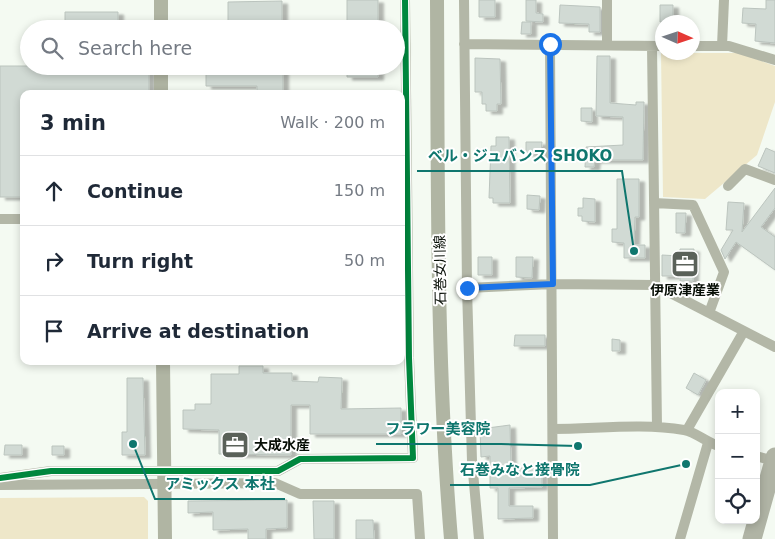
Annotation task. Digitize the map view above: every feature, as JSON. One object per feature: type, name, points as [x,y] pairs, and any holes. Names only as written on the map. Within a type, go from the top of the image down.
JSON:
[{"type":"highway","points":[[752,539],[768,458]]},
{"type":"main road","points":[[161,0],[161,20]]},
{"type":"main road","name":"石巻女川線","points":[[437,0],[439,285],[446,472],[452,539]]},
{"type":"main road","points":[[161,75],[162,90]]},
{"type":"main road","points":[[163,365],[164,539]]},
{"type":"street","points":[[405,0],[405,20]]},
{"type":"street","points":[[464,0],[467,288],[472,462],[479,539]]},
{"type":"street","points":[[607,45],[608,0]]},
{"type":"street","points":[[722,46],[724,0]]},
{"type":"street","points":[[464,44],[655,46]]},
{"type":"street","points":[[550,44],[553,284],[553,539]]},
{"type":"street","points":[[700,46],[729,46],[775,60]]},
{"type":"street","points":[[657,60],[654,203],[657,428]]},
{"type":"street","points":[[405,75],[405,90]]},
{"type":"street","points":[[728,186],[746,169],[775,180]]},
{"type":"street","points":[[654,203],[693,205],[724,272],[709,313]]},
{"type":"street","points":[[0,219],[20,219]]},
{"type":"street","points":[[467,288],[553,284],[655,285],[775,347]]},
{"type":"street","points":[[687,430],[744,331]]},
{"type":"street","points":[[0,485],[278,471],[300,459],[413,458],[405,358]]},
{"type":"street","points":[[553,430],[657,428],[687,430],[708,443],[715,445]]},
{"type":"street","points":[[680,539],[708,443]]},
{"type":"street","points":[[0,478],[51,471],[275,483],[300,494],[417,494],[420,539]]},
{"type":"shaded area","points":[[700,53],[740,53],[775,66],[775,102],[757,155],[705,199],[663,197],[661,60],[700,60]]},
{"type":"shaded area","points":[[144,497],[148,501],[148,539],[0,539],[0,498]]},
{"type":"building","points":[[347,0],[378,0],[378,20],[347,20]]},
{"type":"building","points":[[479,0],[495,0],[495,17],[479,17]]},
{"type":"building","points":[[526,0],[536,0],[536,13],[543,14],[543,22],[526,21]]},
{"type":"building","points":[[766,0],[775,0],[775,43],[755,41],[756,24],[742,23],[743,8],[766,9]]},
{"type":"building","points":[[282,1],[282,20],[228,20],[228,2]]},
{"type":"building","points":[[560,5],[600,7],[600,32],[589,32],[589,24],[559,23]]},
{"type":"building","points":[[660,5],[673,5],[673,15],[660,15]]},
{"type":"building","points":[[65,12],[118,12],[118,20],[65,20]]},
{"type":"building","points":[[522,22],[531,22],[531,34],[521,34]]},
{"type":"building","points":[[597,56],[610,56],[610,103],[636,105],[636,102],[644,102],[643,160],[595,160],[594,167],[585,167],[586,147],[623,145],[623,117],[596,116]]},
{"type":"building","points":[[475,58],[500,59],[501,104],[497,104],[497,111],[486,111],[486,104],[482,104],[482,92],[475,92]]},
{"type":"building","points":[[0,66],[20,66],[20,75],[149,75],[149,90],[20,90],[20,197],[0,197]]},
{"type":"building","points":[[206,75],[283,75],[283,90],[257,90],[257,86],[206,86]]},
{"type":"building","points":[[347,75],[378,75],[378,77],[347,77]]},
{"type":"building","points":[[581,108],[592,108],[592,122],[581,121]]},
{"type":"building","points":[[496,137],[509,137],[510,203],[493,203],[493,198],[489,198],[491,146],[496,146]]},
{"type":"building","points":[[526,142],[542,142],[541,153],[526,153]]},
{"type":"building","points":[[766,148],[775,152],[775,173],[758,166]]},
{"type":"building","points":[[617,179],[639,179],[639,217],[635,217],[634,245],[645,245],[645,258],[624,258],[624,243],[612,242],[612,229],[617,229]]},
{"type":"building","points":[[775,188],[775,208],[761,227],[775,237],[775,270],[736,242],[725,259],[721,250],[733,230],[726,230],[728,202],[744,203],[742,232]]},
{"type":"building","points":[[527,195],[540,196],[539,210],[527,209]]},
{"type":"building","points":[[583,198],[595,199],[595,222],[582,221],[582,216],[578,216],[578,208],[583,208]]},
{"type":"building","points":[[676,213],[686,213],[685,233],[676,233]]},
{"type":"building","points":[[680,249],[694,249],[693,281],[680,281],[680,276],[662,276],[662,255],[680,256]]},
{"type":"building","points":[[478,257],[492,257],[492,275],[478,275]]},
{"type":"building","points":[[516,257],[533,257],[532,278],[516,277]]},
{"type":"building","points":[[515,335],[545,335],[545,346],[514,346]]},
{"type":"building","points":[[612,339],[620,340],[620,351],[612,351]]},
{"type":"building","points":[[239,366],[263,366],[263,373],[292,373],[292,381],[318,382],[319,377],[342,378],[341,409],[401,408],[401,434],[310,434],[310,405],[291,405],[291,455],[219,454],[219,430],[183,429],[183,410],[195,410],[195,404],[211,404],[211,374],[239,374]]},
{"type":"building","points":[[694,373],[706,380],[698,395],[686,388]]},
{"type":"building","points":[[127,378],[143,378],[145,455],[122,455],[122,432],[127,432]]},
{"type":"building","points":[[510,425],[511,468],[542,468],[542,487],[509,488],[509,506],[533,506],[533,518],[498,519],[498,488],[490,488],[490,456],[481,457],[480,429]]},
{"type":"building","points":[[5,445],[22,445],[22,455],[4,455]]},
{"type":"building","points":[[52,446],[64,446],[64,455],[52,455]]},
{"type":"building","points":[[287,500],[287,528],[266,529],[266,539],[248,539],[248,529],[213,530],[213,512],[188,513],[188,501]]},
{"type":"building","points":[[313,501],[334,501],[334,539],[314,539]]},
{"type":"building","points":[[356,520],[373,520],[374,539],[356,539]]},
{"type":"cycle path","points":[[0,478],[51,471],[278,471],[300,459],[413,458],[409,358],[405,0]]},
{"type":"place","name":"ベル・ジュバンス SHOKO","points":[[634,251]]},
{"type":"place","name":"伊原津産業","points":[[685,264]]},
{"type":"place","name":"アミックス 本社","points":[[133,444]]},
{"type":"place","name":"大成水産","points":[[235,445]]},
{"type":"place","name":"フラワー美容院","points":[[578,446]]},
{"type":"place","name":"石巻みなと接骨院","points":[[686,464]]},
{"type":"route","points":[[467,288],[553,284],[550,44]]}]
